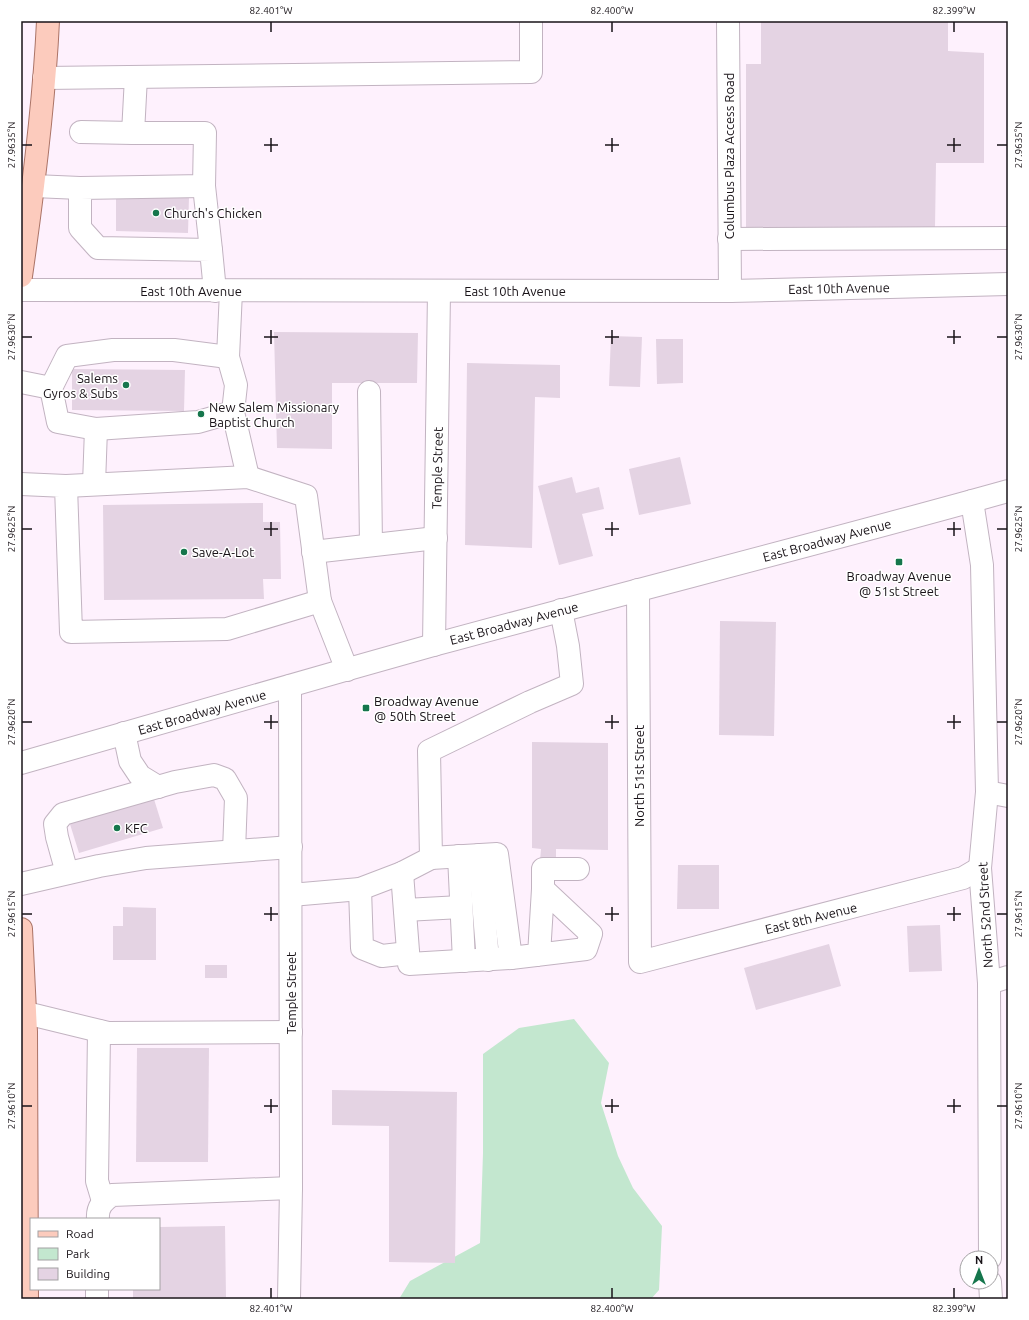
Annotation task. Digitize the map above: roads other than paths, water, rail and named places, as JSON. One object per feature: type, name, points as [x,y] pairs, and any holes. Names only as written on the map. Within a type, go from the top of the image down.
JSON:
[{"type":"main road","points":[[21,276],[34,186],[48,21]]},
{"type":"main road","points":[[21,929],[26,1013],[27,1299]]},
{"type":"street","points":[[44,78],[531,72],[531,21]]},
{"type":"street","name":"Columbus Plaza Access Road","points":[[728,21],[730,291]]},
{"type":"street","points":[[133,133],[136,77]]},
{"type":"street","points":[[81,132],[205,133],[204,186],[212,250],[223,291],[228,357],[236,385],[233,412],[248,478]]},
{"type":"street","points":[[34,186],[80,188],[204,186]]},
{"type":"street","points":[[80,188],[80,228],[98,248],[212,250]]},
{"type":"street","points":[[729,240],[1008,238]]},
{"type":"street","name":"East 10th Avenue","points":[[21,290],[730,291],[1008,284]]},
{"type":"street","name":"Temple Street","points":[[434,645],[439,291]]},
{"type":"street","points":[[228,357],[174,350],[113,350],[67,356],[51,388],[58,422],[96,429],[198,422],[233,412]]},
{"type":"street","points":[[21,382],[51,388]]},
{"type":"street","points":[[369,392],[371,546]]},
{"type":"street","points":[[94,484],[96,429]]},
{"type":"street","points":[[21,484],[66,486],[248,478],[306,496],[320,601],[347,670]]},
{"type":"street","points":[[66,486],[70,632],[227,628],[320,601]]},
{"type":"street","name":"East Broadway Avenue","points":[[21,763],[434,645],[561,610],[818,543],[1008,490]]},
{"type":"street","name":"North 52nd Street","points":[[972,500],[982,565],[998,794],[980,868],[998,980],[990,1250]]},
{"type":"street","points":[[313,552],[436,538]]},
{"type":"street","name":"North 51st Street","points":[[638,590],[640,962]]},
{"type":"street","points":[[431,858],[429,751],[530,702],[572,684],[568,646],[561,610]]},
{"type":"street","name":"Temple Street","points":[[289,1299],[291,1188],[290,686]]},
{"type":"street","points":[[124,734],[130,761],[140,776],[158,786]]},
{"type":"street","points":[[67,873],[57,836],[56,824],[63,814],[158,786],[214,775],[226,779],[236,798],[234,851]]},
{"type":"street","points":[[21,884],[98,866],[146,858],[291,846]]},
{"type":"street","points":[[291,895],[360,889],[402,873],[431,858],[497,854],[511,958]]},
{"type":"street","points":[[464,961],[461,907],[469,856]]},
{"type":"street","points":[[469,856],[488,960]]},
{"type":"street","name":"East 8th Avenue","points":[[640,962],[963,878],[980,868]]},
{"type":"street","points":[[539,955],[543,869],[578,869]]},
{"type":"street","points":[[402,873],[409,964],[488,960],[586,949],[591,934],[543,889]]},
{"type":"street","points":[[360,889],[362,948],[382,956],[408,953]]},
{"type":"street","points":[[405,910],[461,907]]},
{"type":"street","points":[[26,1013],[108,1033],[291,1032]]},
{"type":"street","points":[[99,1031],[97,1181],[100,1210]]},
{"type":"street","points":[[100,1210],[112,1195],[291,1188]]},
{"type":"place","name":"Church's Chicken","points":[[156,213]]},
{"type":"place","name":"Salems Gyros & Subs","points":[[126,385]]},
{"type":"place","name":"New Salem Missionary Baptist Church","points":[[201,414]]},
{"type":"place","name":"Save-A-Lot","points":[[184,552]]},
{"type":"place","name":"Broadway Avenue @ 51st Street","points":[[899,562]]},
{"type":"place","name":"Broadway Avenue @ 50th Street","points":[[366,708]]},
{"type":"place","name":"KFC","points":[[117,828]]}]
